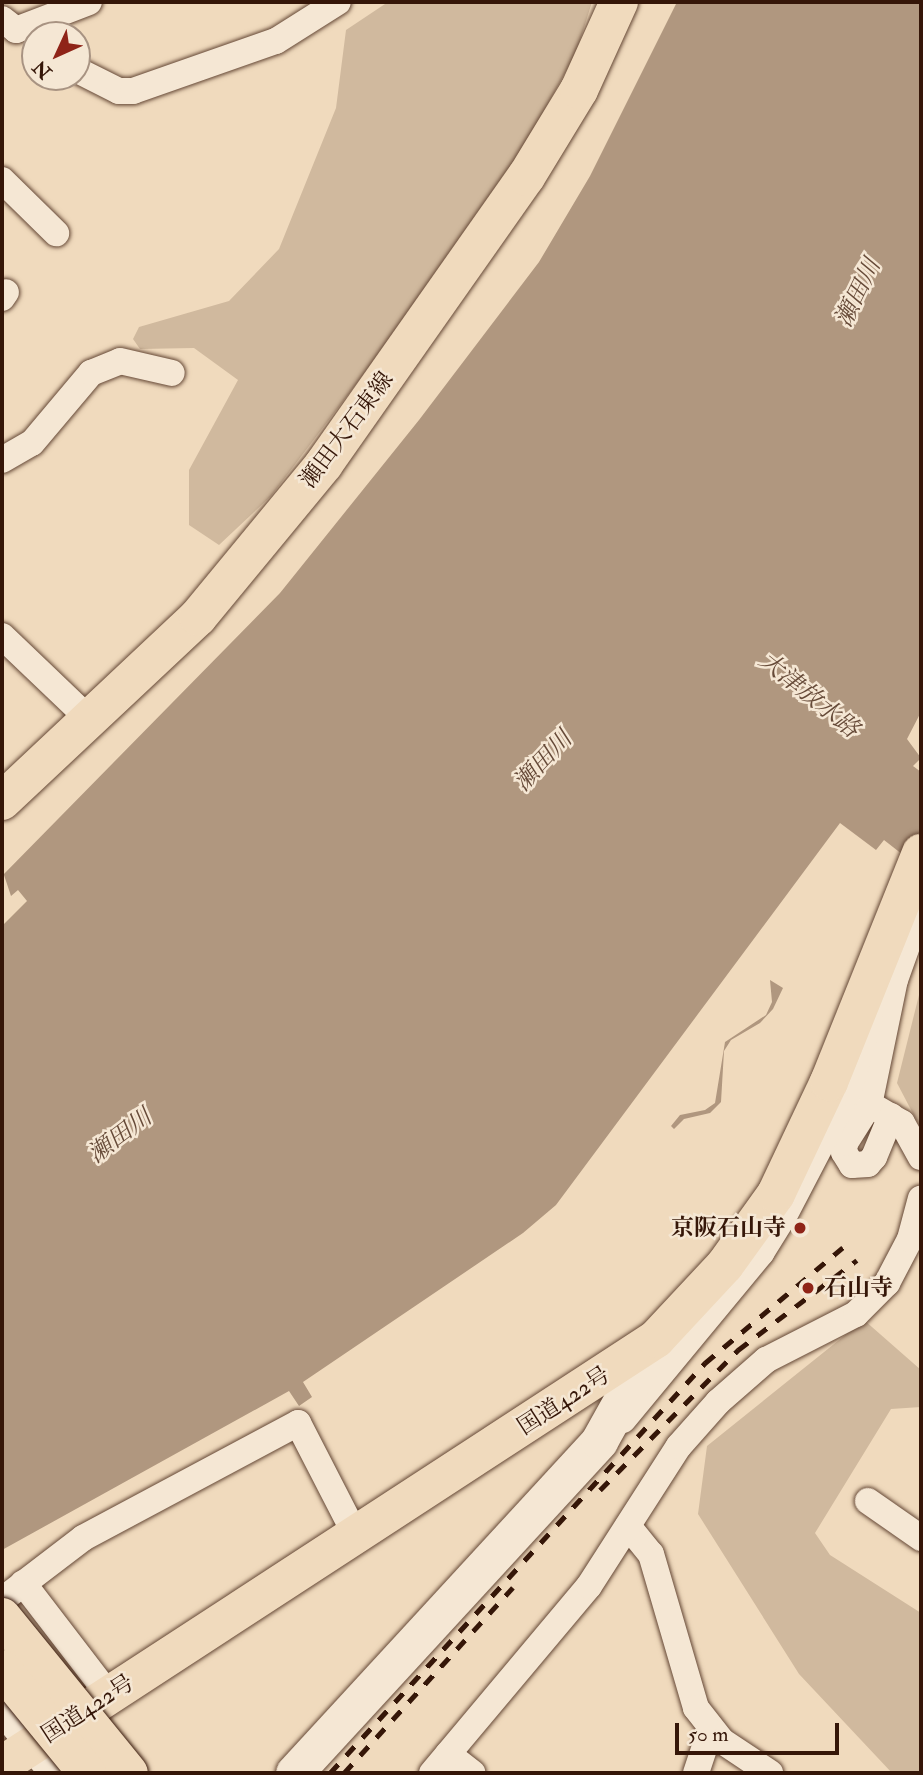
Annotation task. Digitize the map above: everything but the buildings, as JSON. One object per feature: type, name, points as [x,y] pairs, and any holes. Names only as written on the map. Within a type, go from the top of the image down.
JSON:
[{"type":"main road","name":"瀬田大石東線","points":[[2,801],[198,617],[324,464],[526,177],[579,90],[619,2]]},
{"type":"main road","name":"国道422号","points":[[28,1762],[108,1695],[656,1339],[752,1232],[794,1159],[859,1099],[874,962],[918,861]]},
{"type":"main road","points":[[2,1617],[129,1773]]},
{"type":"main road","points":[[2,1669],[87,1773]]},
{"type":"street","points":[[14,33],[89,2]]},
{"type":"street","points":[[91,77],[119,91],[133,91],[276,41],[338,2]]},
{"type":"street","points":[[2,180],[56,233]]},
{"type":"street","points":[[2,460],[32,443],[91,373],[120,361],[172,373]]},
{"type":"street","points":[[2,636],[89,719]]},
{"type":"street","points":[[294,1773],[599,1441],[635,1408],[761,1253],[859,1099],[895,980],[921,906]]},
{"type":"street","points":[[859,1099],[916,1141],[921,1157]]},
{"type":"street","points":[[472,1773],[440,1763],[589,1586],[679,1446],[718,1402],[766,1360],[856,1314],[887,1283],[910,1239],[921,1198]]},
{"type":"street","points":[[599,1441],[656,1339]]},
{"type":"street","points":[[2,1601],[83,1538],[298,1423],[355,1534]]},
{"type":"street","points":[[868,1501],[921,1538]]},
{"type":"street","points":[[628,1526],[651,1554],[696,1708],[710,1731],[770,1773]]},
{"type":"street","points":[[23,1583],[108,1695]]},
{"type":"street","points":[[2,1712],[28,1762]]},
{"type":"street","points":[[696,1773],[710,1731]]},
{"type":"shaded area","points":[[388,2],[592,2],[576,53],[525,145],[435,280],[271,496],[219,545],[189,525],[189,470],[238,380],[194,348],[140,349],[133,339],[139,327],[229,301],[279,249],[336,108],[346,30]]},
{"type":"shaded area","points":[[921,987],[921,1129],[897,1083]]},
{"type":"shaded area","points":[[864,1320],[921,1370],[921,1407],[891,1409],[815,1533],[830,1555],[921,1613],[921,1773],[892,1773],[799,1674],[698,1514],[707,1446]]},
{"type":"water","points":[[677,2],[921,2],[921,712],[907,739],[921,758],[913,766],[921,772],[921,869],[884,840],[876,850],[840,823],[556,1205],[523,1233],[303,1382],[312,1397],[299,1406],[289,1391],[2,1550],[2,876],[280,593],[419,420],[539,262],[590,176]]},
{"type":"water","points":[[770,980],[783,988],[773,1009],[760,1023],[731,1040],[724,1051],[721,1102],[710,1113],[684,1119],[674,1129],[671,1126],[680,1115],[705,1110],[715,1103],[725,1042],[766,1015],[772,1002]]},
{"type":"pier","points":[[3,872],[11,896],[18,890],[27,901],[2,926]]},
{"type":"railway","points":[[330,1773],[705,1363],[843,1247]]},
{"type":"railway","points":[[600,1490],[738,1350],[857,1260]]},
{"type":"railway","points":[[344,1773],[513,1587]]},
{"type":"place","name":"京阪石山寺","points":[[800,1228]]},
{"type":"place","name":"石山寺","points":[[808,1288]]},
{"type":"water label","name":"瀬田川","points":[[858,293]]},
{"type":"water label","name":"大津放水路","points":[[809,695]]},
{"type":"water label","name":"瀬田川","points":[[543,761]]},
{"type":"water label","name":"瀬田川","points":[[120,1136]]}]
